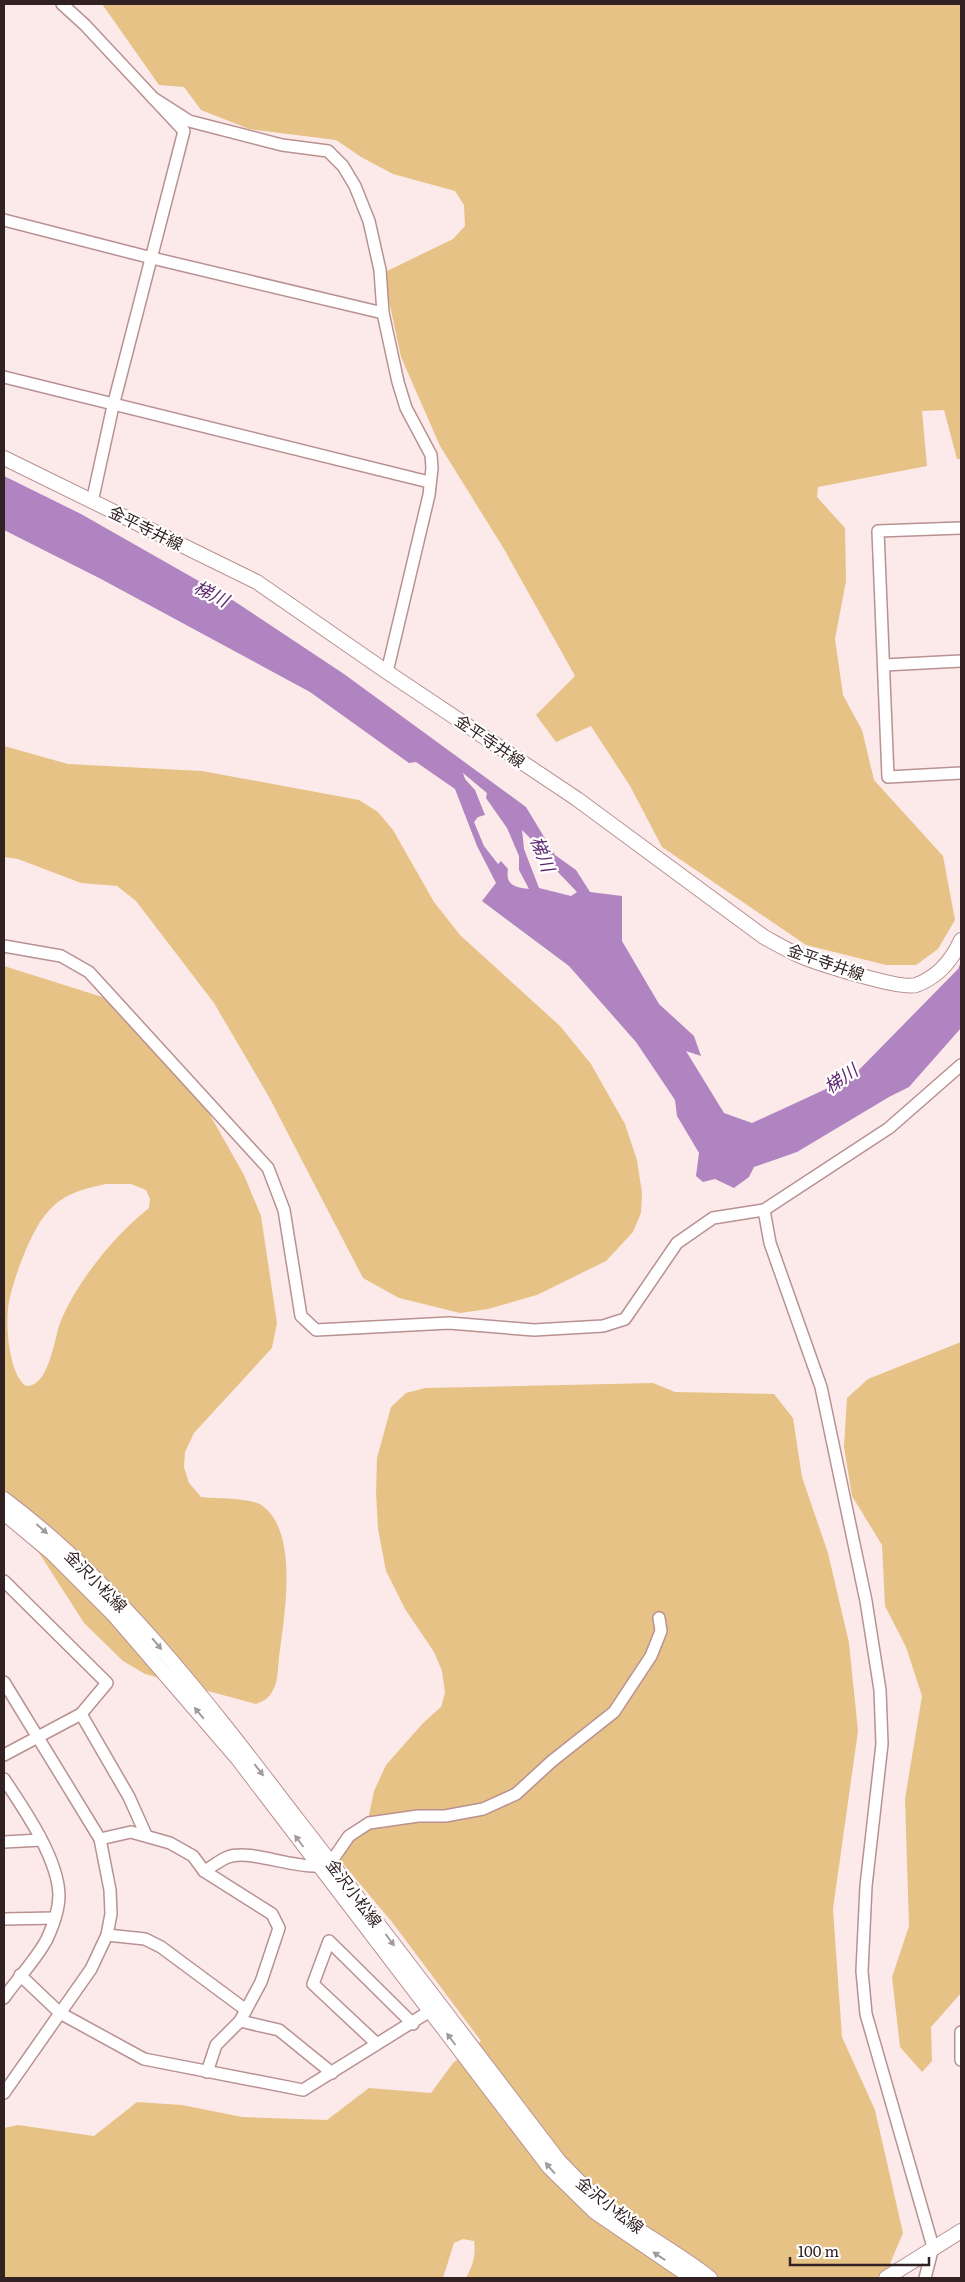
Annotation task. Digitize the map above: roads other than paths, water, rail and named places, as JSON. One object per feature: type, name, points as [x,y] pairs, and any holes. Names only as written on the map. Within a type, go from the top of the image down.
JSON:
[{"type":"main road","name":"金平寺井線","points":[[4,458],[257,582],[387,672],[577,799],[764,937],[798,955],[880,980],[914,986],[935,975],[953,957],[961,940]]},
{"type":"main road","name":"金沢小松線","points":[[4,1499],[85,1568],[151,1637],[217,1715],[430,2011],[549,2167],[613,2226],[692,2278]]},
{"type":"main road","name":"金沢小松線","points":[[4,1513],[53,1554],[113,1614],[325,1864],[560,2161],[579,2182],[621,2217],[710,2278]]},
{"type":"main road","points":[[886,2278],[961,2231]]},
{"type":"street","points":[[62,4],[85,25],[184,131],[113,406],[92,502]]},
{"type":"street","points":[[153,98],[189,121],[282,145],[328,151],[338,161],[355,186],[369,221],[380,270],[383,313],[398,382],[406,408],[431,455],[432,468],[429,495],[387,672]]},
{"type":"street","points":[[4,220],[152,258],[383,313]]},
{"type":"street","points":[[4,377],[113,406],[429,482]]},
{"type":"street","points":[[961,528],[878,532],[888,777],[961,773]]},
{"type":"street","points":[[884,665],[961,661]]},
{"type":"street","points":[[4,946],[61,956],[88,972],[268,1168],[284,1210],[301,1316],[316,1330],[449,1322],[534,1330],[603,1326],[625,1319],[677,1243],[713,1218],[764,1210],[889,1128],[961,1065]]},
{"type":"street","points":[[764,1210],[770,1243],[820,1387],[867,1611],[880,1690],[882,1744],[866,1886],[862,1971],[866,2014],[933,2247],[925,2278]]},
{"type":"street","points":[[4,1581],[107,1683],[81,1714],[4,1755]]},
{"type":"street","points":[[204,1871],[228,1857],[242,1855],[307,1867],[325,1864],[349,1836],[370,1823],[418,1816],[445,1816],[483,1809],[516,1794],[552,1761],[614,1712],[650,1656],[661,1631],[658,1618]]},
{"type":"street","points":[[4,1682],[100,1839],[110,1890],[111,1914],[108,1935],[91,1969],[4,2093]]},
{"type":"street","points":[[81,1714],[130,1798],[146,1835]]},
{"type":"street","points":[[4,1779],[22,1805],[41,1840],[54,1871],[59,1894],[55,1918],[46,1940],[4,1998]]},
{"type":"street","points":[[100,1839],[131,1832],[170,1843],[193,1856],[204,1871],[272,1914],[279,1928],[261,1982],[240,2021],[216,2045],[207,2072]]},
{"type":"street","points":[[4,1842],[41,1840]]},
{"type":"street","points":[[4,1919],[55,1918]]},
{"type":"street","points":[[108,1935],[145,1939],[161,1947],[246,2010]]},
{"type":"street","points":[[376,2043],[313,1984],[329,1941],[413,2024]]},
{"type":"street","points":[[20,1975],[60,2013],[144,2059],[303,2090],[376,2043],[413,2024],[430,2011]]},
{"type":"street","points":[[240,2021],[279,2030],[332,2073]]},
{"type":"street","points":[[961,2032],[961,2060]]},
{"type":"water","name":"梯川","points":[[4,476],[81,514],[234,601],[344,674],[526,807],[555,855],[576,870],[590,892],[622,896],[622,941],[659,1004],[694,1036],[701,1056],[686,1051],[724,1113],[752,1123],[852,1077],[958,969],[961,962],[961,1028],[909,1087],[797,1152],[754,1167],[749,1177],[734,1188],[715,1179],[703,1182],[696,1176],[699,1153],[677,1116],[675,1100],[636,1042],[569,966],[482,901],[496,883],[477,846],[455,789],[416,762],[409,763],[310,692],[101,579],[4,530]],"holes":[[[463,773],[487,793],[486,798],[507,828],[519,856],[519,870],[529,889],[513,885],[508,879],[508,869],[501,861],[498,864],[484,846],[474,822],[478,817],[485,815],[475,790],[465,779]],[[522,830],[545,853],[554,868],[577,892],[571,896],[539,888],[524,849]]]}]
